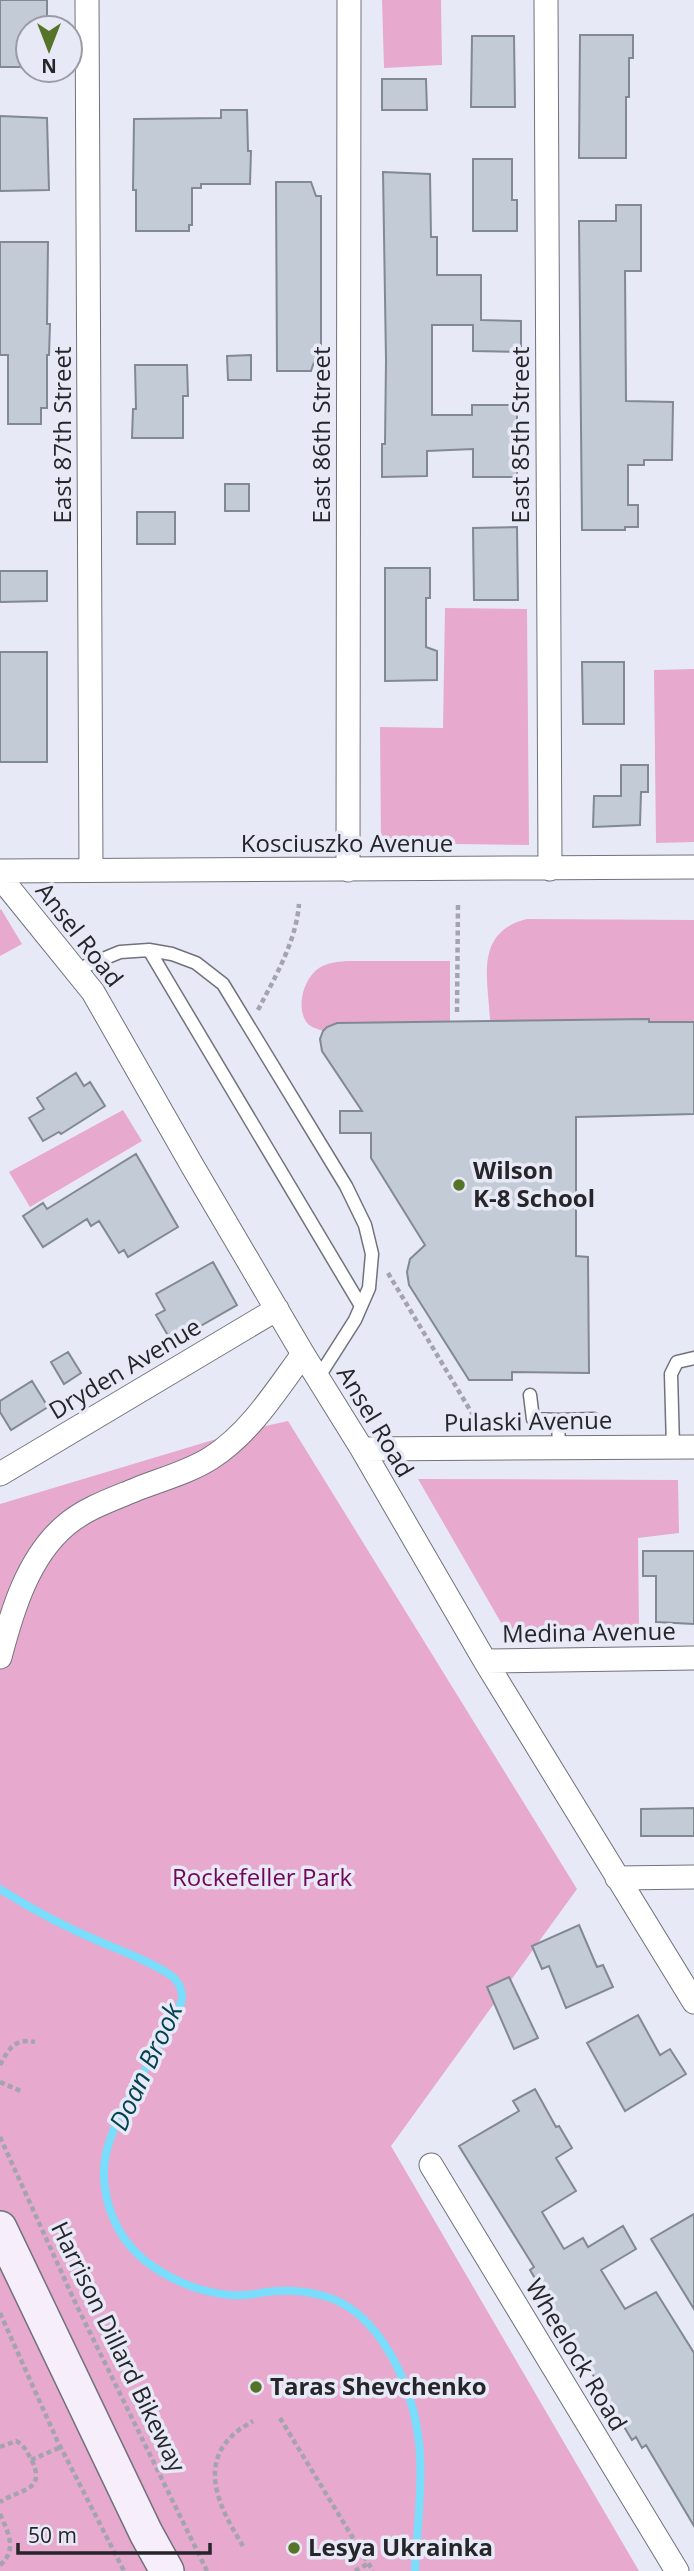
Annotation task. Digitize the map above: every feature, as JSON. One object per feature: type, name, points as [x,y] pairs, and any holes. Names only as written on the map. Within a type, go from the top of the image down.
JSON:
[{"type":"main road","points":[[0,2228],[146,2533],[167,2571]]},
{"type":"street","name":"East 87th Street","points":[[87,0],[91,870]]},
{"type":"street","name":"East 86th Street","points":[[348,870],[349,0]]},
{"type":"street","name":"East 85th Street","points":[[546,0],[550,869]]},
{"type":"street","name":"Kosciuszko Avenue","points":[[0,871],[694,867]]},
{"type":"street","name":"Ansel Road","points":[[0,877],[93,992],[485,1661],[694,2002]]},
{"type":"street","name":"Dryden Avenue","points":[[0,1474],[276,1308]]},
{"type":"street","points":[[0,1657],[10,1618],[25,1581],[45,1548],[65,1525],[89,1510],[186,1470],[225,1448],[264,1408],[303,1354]]},
{"type":"street","name":"Pulaski Avenue","points":[[362,1449],[684,1447]]},
{"type":"street","name":"Medina Avenue","points":[[485,1661],[694,1658]]},
{"type":"street","points":[[617,1878],[694,1877]]},
{"type":"street","name":"Wheelock Road","points":[[431,2165],[677,2571]]},
{"type":"lane","points":[[149,950],[360,1306]]},
{"type":"lane","points":[[76,970],[120,952],[149,950],[172,954],[195,963],[223,984],[346,1186],[365,1225],[372,1254],[369,1288],[355,1320],[318,1378]]},
{"type":"lane","points":[[684,1447],[671,1374],[677,1362],[694,1359]]},
{"type":"lane","points":[[530,1395],[533,1419],[594,1419]]},
{"type":"lane","points":[[558,1420],[559,1448]]},
{"type":"path","points":[[457,1012],[458,903]]},
{"type":"path","points":[[258,1010],[281,966],[297,925],[299,904]]},
{"type":"path","points":[[382,1262],[481,1429]]},
{"type":"path","points":[[0,2065],[9,2048],[15,2043],[25,2040],[35,2042]]},
{"type":"path","points":[[0,2082],[23,2092]]},
{"type":"path","name":"Harrison Dillard Bikeway","points":[[0,2137],[75,2302],[207,2571]]},
{"type":"path","points":[[0,2314],[61,2447],[124,2571]]},
{"type":"path","points":[[280,2418],[373,2571]]},
{"type":"path","points":[[243,2546],[224,2514],[215,2479],[217,2461],[223,2447],[229,2438],[253,2421]]},
{"type":"path","points":[[0,2447],[10,2442],[20,2443],[31,2460],[38,2480],[34,2485],[0,2502]]},
{"type":"path","points":[[31,2460],[61,2447]]},
{"type":"path","points":[[0,2514],[11,2544],[8,2557],[0,2565]]},
{"type":"path","points":[[355,2571],[369,2563]]},
{"type":"green space","points":[[382,0],[441,0],[442,65],[384,68]]},
{"type":"green space","points":[[445,608],[527,609],[529,845],[381,843],[380,727],[443,728]]},
{"type":"green space","points":[[694,669],[694,842],[656,843],[654,670]]},
{"type":"green space","points":[[0,910],[22,944],[0,956]]},
{"type":"green space","points":[[527,919],[694,920],[694,1022],[490,1020],[487,973],[491,946],[499,934],[510,925]]},
{"type":"green space","points":[[346,961],[450,961],[450,1021],[337,1023],[323,1031],[311,1026],[304,1018],[302,1010],[303,995],[309,979],[322,966]]},
{"type":"green space","points":[[123,1110],[142,1141],[30,1207],[9,1172]]},
{"type":"green space","name":"Rockefeller Park","points":[[288,1421],[577,1889],[391,2146],[639,2571],[0,2571],[0,1504],[243,1431]]},
{"type":"green space","points":[[418,1479],[678,1480],[679,1533],[638,1538],[639,1629],[507,1633]]},
{"type":"building","points":[[0,0],[47,0],[47,14],[14,14],[14,67],[0,67]]},
{"type":"building","points":[[580,35],[633,35],[633,58],[629,58],[629,97],[626,97],[626,158],[579,158]]},
{"type":"building","points":[[472,36],[514,36],[515,107],[471,107]]},
{"type":"building","points":[[382,79],[426,79],[427,110],[382,110]]},
{"type":"building","points":[[221,110],[247,110],[248,151],[251,151],[250,184],[201,184],[201,188],[192,188],[192,225],[189,225],[189,231],[136,231],[136,190],[133,190],[134,119],[221,118]]},
{"type":"building","points":[[0,116],[47,118],[49,190],[0,191]]},
{"type":"building","points":[[473,159],[512,159],[512,200],[517,200],[517,231],[473,231]]},
{"type":"building","points":[[383,172],[430,174],[431,237],[437,237],[437,275],[481,275],[481,320],[521,321],[521,352],[473,351],[473,325],[432,325],[432,415],[472,415],[472,405],[517,405],[517,477],[473,477],[473,449],[427,451],[427,476],[382,477],[386,360]]},
{"type":"building","points":[[276,182],[311,182],[316,196],[321,196],[321,356],[316,356],[311,371],[277,371]]},
{"type":"building","points":[[616,205],[641,205],[641,271],[625,271],[626,401],[673,402],[672,460],[644,460],[644,465],[628,465],[628,505],[638,505],[638,527],[625,527],[625,530],[582,530],[579,221],[616,221]]},
{"type":"building","points":[[0,242],[48,242],[47,324],[50,324],[47,408],[41,408],[41,424],[8,424],[8,355],[0,355]]},
{"type":"building","points":[[251,355],[251,380],[228,380],[227,356]]},
{"type":"building","points":[[135,365],[187,365],[188,396],[183,396],[183,438],[132,438],[133,409],[136,409]]},
{"type":"building","points":[[225,484],[249,484],[249,511],[225,511]]},
{"type":"building","points":[[137,512],[175,512],[175,544],[137,544]]},
{"type":"building","points":[[517,527],[518,600],[474,600],[473,528]]},
{"type":"building","points":[[385,568],[430,568],[430,598],[426,598],[426,647],[437,651],[437,680],[385,681]]},
{"type":"building","points":[[0,571],[47,571],[47,601],[0,602]]},
{"type":"building","points":[[0,652],[47,652],[47,762],[0,762]]},
{"type":"building","points":[[582,662],[624,662],[624,724],[583,724]]},
{"type":"building","points":[[621,765],[648,765],[648,792],[641,792],[640,825],[593,827],[594,796],[621,796]]},
{"type":"building","points":[[649,1019],[649,1022],[694,1022],[694,1114],[576,1117],[576,1256],[588,1257],[589,1373],[512,1372],[512,1380],[469,1380],[409,1285],[407,1272],[410,1259],[425,1245],[371,1158],[371,1133],[340,1133],[340,1111],[362,1111],[322,1051],[320,1039],[323,1031],[337,1023]]},
{"type":"building","points":[[76,1073],[84,1086],[90,1082],[105,1106],[61,1134],[59,1132],[43,1141],[29,1118],[44,1109],[37,1098]]},
{"type":"building","points":[[136,1154],[178,1227],[128,1257],[124,1250],[119,1253],[99,1221],[91,1226],[87,1219],[43,1247],[23,1216],[43,1203],[47,1209]]},
{"type":"building","points":[[213,1262],[237,1305],[183,1336],[181,1333],[170,1339],[156,1315],[165,1310],[156,1294]]},
{"type":"building","points":[[68,1352],[81,1373],[64,1384],[51,1362]]},
{"type":"building","points":[[32,1381],[48,1407],[11,1430],[0,1412],[0,1401]]},
{"type":"building","points":[[643,1551],[694,1551],[694,1624],[656,1622],[656,1576],[643,1576]]},
{"type":"building","points":[[694,1808],[694,1836],[641,1836],[641,1809]]},
{"type":"building","points":[[579,1925],[597,1967],[603,1965],[613,1987],[566,2008],[549,1966],[542,1969],[532,1946]]},
{"type":"building","points":[[509,1977],[538,2038],[514,2049],[487,1987]]},
{"type":"building","points":[[638,2015],[660,2055],[670,2049],[686,2074],[625,2111],[587,2043]]},
{"type":"building","points":[[535,2089],[556,2127],[559,2126],[572,2148],[556,2158],[576,2191],[542,2212],[564,2249],[583,2238],[588,2247],[623,2226],[636,2249],[601,2270],[625,2309],[656,2292],[694,2353],[694,2526],[646,2445],[642,2448],[636,2437],[632,2440],[530,2270],[534,2267],[459,2146],[519,2111],[513,2101]]},
{"type":"building","points":[[694,2214],[694,2309],[651,2239]]},
{"type":"waterway","name":"Doan Brook","points":[[0,1889],[63,1925],[159,1968],[179,1984],[182,1997],[179,2008],[129,2098],[109,2144],[104,2178],[113,2217],[122,2235],[142,2258],[183,2283],[229,2295],[282,2291],[324,2296],[344,2304],[376,2333],[399,2371],[408,2393],[418,2434],[420,2484],[415,2571]]},
{"type":"place","name":"Wilson K-8 School","points":[[459,1185]]},
{"type":"place","name":"Taras Shevchenko","points":[[256,2387]]},
{"type":"place","name":"Lesya Ukrainka","points":[[294,2548]]}]
